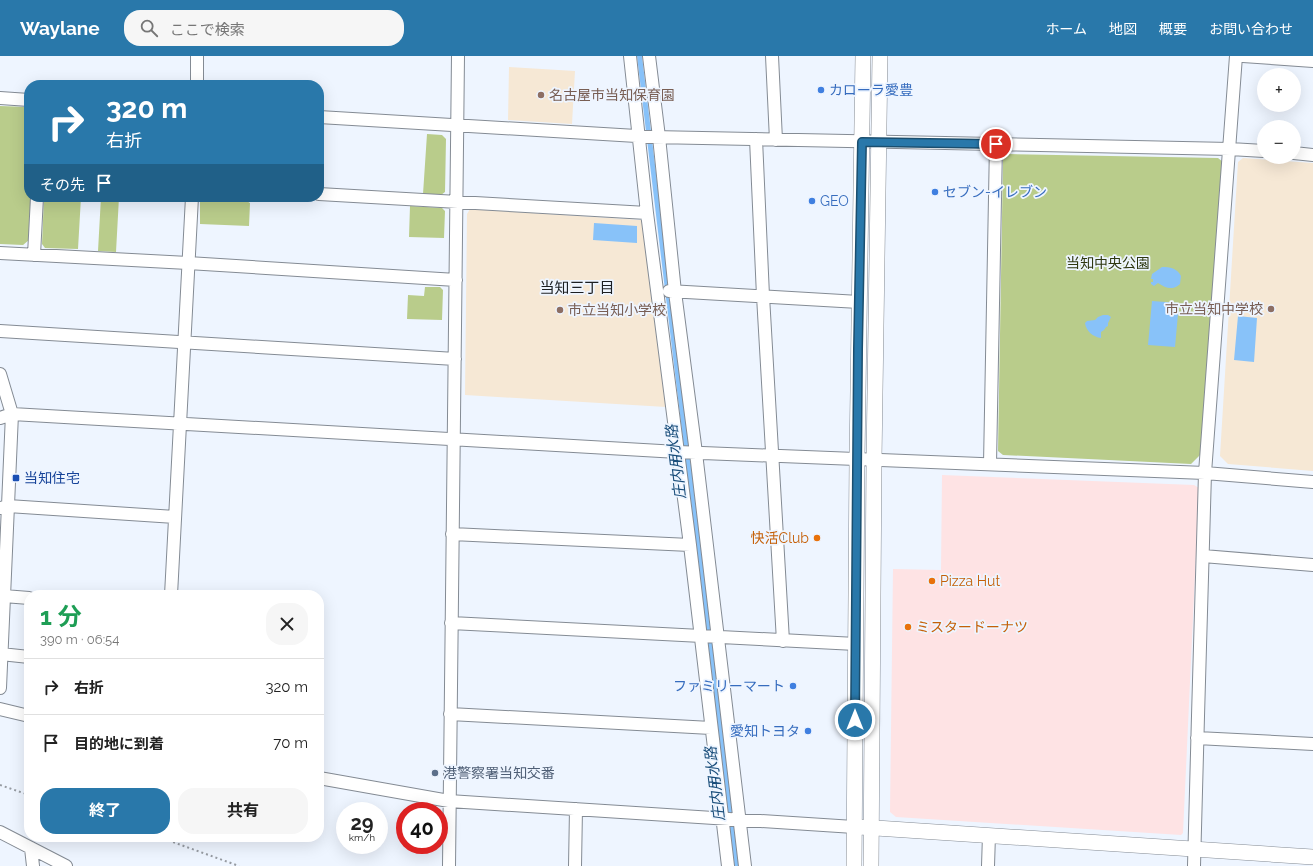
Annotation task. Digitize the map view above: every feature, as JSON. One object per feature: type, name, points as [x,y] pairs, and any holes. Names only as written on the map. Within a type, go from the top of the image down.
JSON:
[{"type":"street","points":[[197,56],[197,80]]},
{"type":"street","points":[[449,866],[458,56]]},
{"type":"street","points":[[630,56],[649,137],[666,291],[731,819],[728,866]]},
{"type":"street","points":[[649,56],[647,214],[666,291],[687,453],[690,545],[709,638],[711,728],[731,819],[745,866]]},
{"type":"street","points":[[772,56],[776,140]]},
{"type":"street","points":[[854,866],[857,459],[863,56]]},
{"type":"street","points":[[871,866],[874,460],[880,56]]},
{"type":"street","points":[[1194,866],[1205,473],[1236,56]]},
{"type":"street","points":[[1243,56],[1313,60]]},
{"type":"street","points":[[0,98],[24,100]]},
{"type":"street","points":[[324,117],[649,137],[1257,151]]},
{"type":"street","points":[[756,139],[763,296],[783,641]]},
{"type":"street","points":[[990,464],[996,144]]},
{"type":"street","points":[[1301,154],[1313,155]]},
{"type":"street","points":[[324,194],[647,214]]},
{"type":"street","points":[[34,255],[37,202]]},
{"type":"street","points":[[171,590],[192,202]]},
{"type":"street","points":[[0,253],[456,280]]},
{"type":"street","points":[[666,291],[859,302]]},
{"type":"street","points":[[0,331],[455,359]]},
{"type":"street","points":[[0,374],[6,416],[2,654],[0,688]]},
{"type":"street","points":[[6,416],[180,424],[687,453],[1205,473],[1313,482]]},
{"type":"street","points":[[4,507],[175,517]]},
{"type":"street","points":[[452,534],[690,545]]},
{"type":"street","points":[[1203,556],[1313,565]]},
{"type":"street","points":[[2,597],[24,598]]},
{"type":"street","points":[[451,623],[709,638],[856,644]]},
{"type":"street","points":[[2,654],[24,657]]},
{"type":"street","points":[[0,709],[24,715]]},
{"type":"street","points":[[450,714],[711,728]]},
{"type":"street","points":[[1197,738],[1313,744]]},
{"type":"street","points":[[324,779],[449,801],[871,827],[1313,857]]},
{"type":"street","points":[[575,866],[576,809]]},
{"type":"street","points":[[0,832],[66,866]]},
{"type":"street","points":[[988,866],[989,835]]},
{"type":"street","points":[[31,848],[33,866]]},
{"type":"path","points":[[0,785],[24,794]]},
{"type":"path","points":[[173,842],[239,866]]},
{"type":"shaded area","name":"名古屋市当知保育園","points":[[509,67],[575,71],[572,124],[508,120]]},
{"type":"shaded area","name":"市立当知中学校","points":[[1243,158],[1257,159],[1257,164],[1313,163],[1313,471],[1228,464],[1220,456],[1238,162]]},
{"type":"shaded area","name":"市立当知小学校","points":[[470,209],[641,220],[643,224],[666,407],[465,395],[467,214]]},
{"type":"shaded area","points":[[942,475],[1194,485],[1199,488],[1183,833],[1181,835],[896,817],[890,812],[893,569],[941,570]]},
{"type":"green space","points":[[0,106],[24,107],[24,202],[31,202],[29,240],[23,245],[0,244]]},
{"type":"green space","points":[[427,134],[442,135],[446,139],[445,192],[441,195],[423,194]]},
{"type":"green space","name":"当知中央公園","points":[[1008,154],[1218,158],[1223,162],[1200,455],[1191,464],[1003,455],[998,451],[1003,160]]},
{"type":"green space","points":[[44,202],[81,202],[78,249],[45,248],[42,244]]},
{"type":"green space","points":[[101,202],[119,202],[116,252],[98,251]]},
{"type":"green space","points":[[200,202],[250,203],[249,226],[200,224]]},
{"type":"green space","points":[[410,206],[442,208],[445,211],[444,238],[409,237]]},
{"type":"green space","points":[[425,287],[440,287],[443,290],[442,320],[407,319],[408,295],[424,296]]},
{"type":"water","points":[[637,56],[642,56],[739,866],[734,866]]},
{"type":"water","points":[[594,223],[637,226],[637,243],[593,240]]},
{"type":"water","points":[[1162,267],[1177,271],[1181,276],[1180,284],[1172,288],[1158,283],[1154,286],[1151,284],[1151,282],[1153,282],[1153,279],[1151,279],[1152,274]]},
{"type":"water","points":[[1152,301],[1179,303],[1175,347],[1148,345]]},
{"type":"water","points":[[1103,315],[1108,315],[1111,317],[1108,326],[1101,332],[1101,338],[1090,333],[1085,323],[1087,321],[1095,320]]},
{"type":"water","points":[[1238,316],[1257,318],[1254,362],[1234,360]]},
{"type":"place","name":"カローラ愛豊","points":[[821,90]]},
{"type":"place","name":"名古屋市当知保育園","points":[[541,95]]},
{"type":"place","name":"セブン-イレブン","points":[[935,192]]},
{"type":"place","name":"GEO","points":[[812,201]]},
{"type":"place","name":"市立当知中学校","points":[[1271,309]]},
{"type":"place","name":"市立当知小学校","points":[[560,310]]},
{"type":"place","name":"当知住宅","points":[[16,478]]},
{"type":"place","name":"快活Club","points":[[817,538]]},
{"type":"place","name":"Pizza Hut","points":[[932,581]]},
{"type":"place","name":"ミスタードーナツ","points":[[908,627]]},
{"type":"place","name":"ファミリーマート","points":[[793,686]]},
{"type":"place","name":"愛知トヨタ","points":[[808,731]]},
{"type":"place","name":"港警察署当知交番","points":[[435,773]]},
{"type":"district","name":"当知三丁目","points":[[577,288]]},
{"type":"route","points":[[855,720],[858,349],[862,142],[996,144]]},
{"type":"water label","name":"庄内用水路","points":[[676,462]]},
{"type":"water label","name":"庄内用水路","points":[[715,784]]}]
